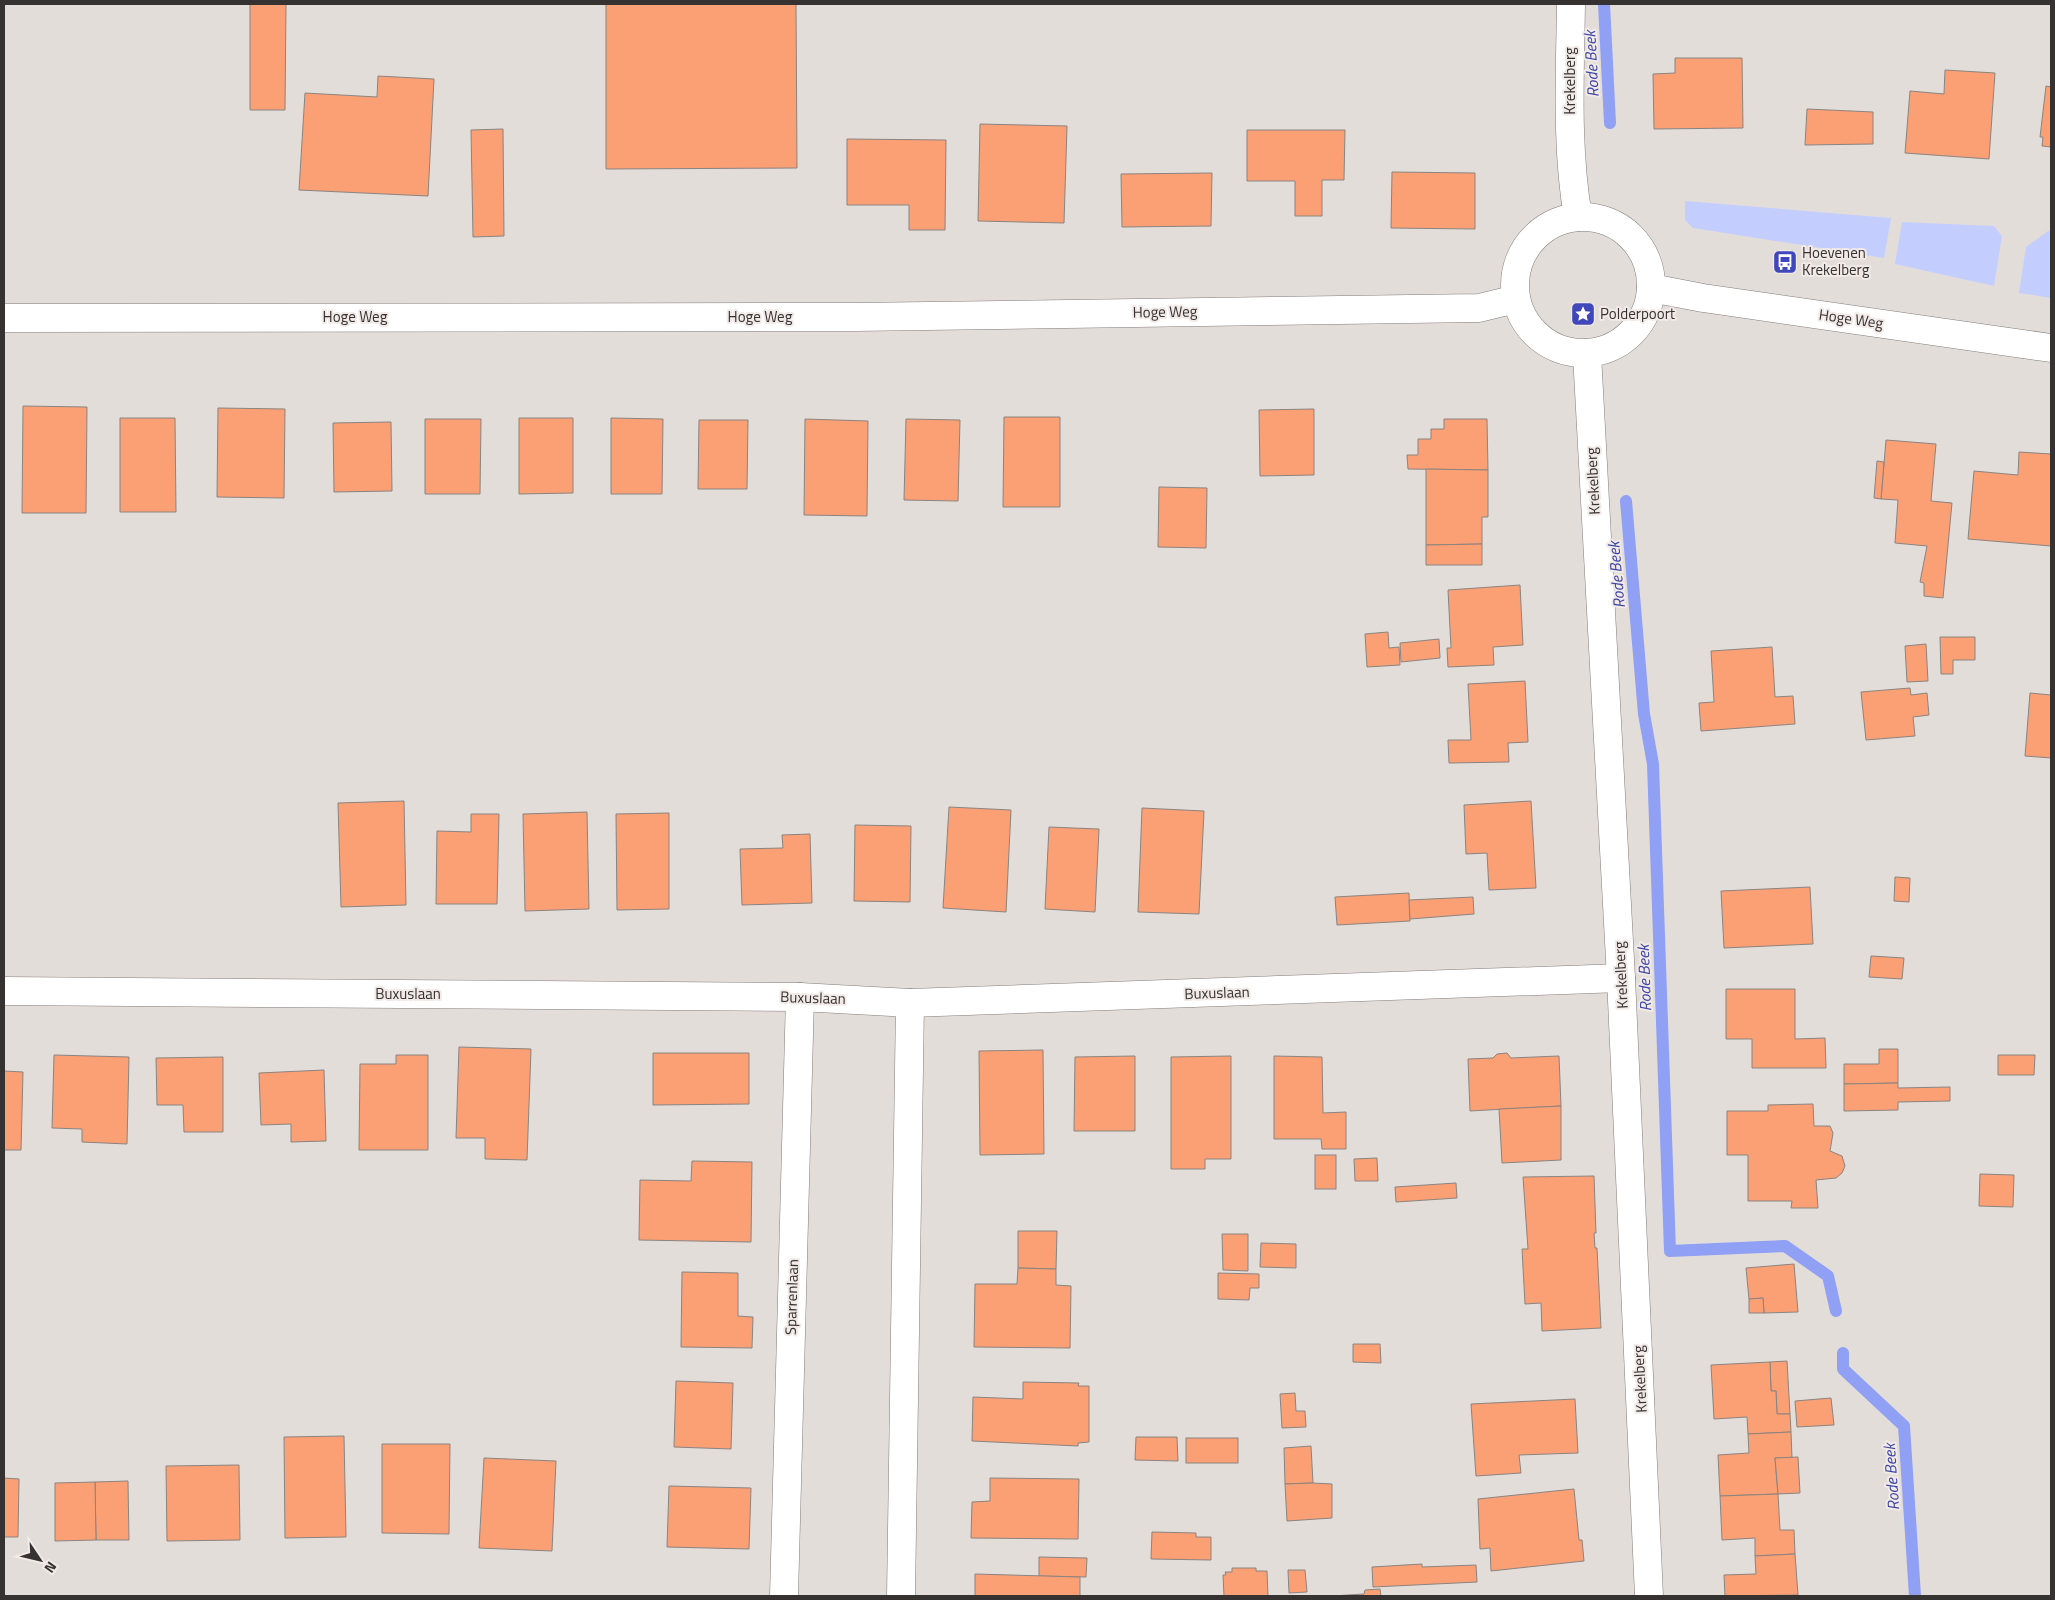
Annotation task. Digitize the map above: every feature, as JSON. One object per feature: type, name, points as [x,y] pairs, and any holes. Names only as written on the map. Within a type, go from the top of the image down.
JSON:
[{"type":"street","name":"Krekelberg","points":[[1571,4],[1569,96],[1572,182],[1578,217]]},
{"type":"street","points":[[1578,217],[1592,217],[1606,221],[1631,236],[1640,247],[1646,260],[1651,288],[1648,305],[1642,320],[1618,344],[1603,351],[1587,354],[1570,353],[1555,348],[1541,340],[1529,328],[1520,314],[1514,279],[1519,260],[1528,244],[1542,230],[1559,221],[1578,217]]},
{"type":"street","name":"Hoge Weg","points":[[1651,288],[1713,299],[2051,348]]},
{"type":"street","name":"Hoge Weg","points":[[4,318],[855,316],[1479,308],[1516,299]]},
{"type":"street","name":"Krekelberg","points":[[1587,354],[1621,978],[1650,1596]]},
{"type":"street","name":"Buxuslaan","points":[[4,990],[800,997],[910,1003],[1621,978]]},
{"type":"street","name":"Sparrenlaan","points":[[784,1596],[800,997]]},
{"type":"street","points":[[901,1596],[910,1003]]},
{"type":"shaded area","points":[[1685,201],[1891,218],[1884,258],[1693,228],[1685,220]]},
{"type":"shaded area","points":[[1902,222],[1994,226],[2002,236],[1994,286],[1895,264]]},
{"type":"shaded area","points":[[2048,231],[2051,232],[2051,298],[2019,293],[2026,247]]},
{"type":"building","points":[[250,4],[286,4],[285,110],[250,110]]},
{"type":"building","points":[[606,4],[796,4],[797,168],[606,169]]},
{"type":"building","points":[[1675,58],[1742,58],[1743,128],[1654,129],[1653,74],[1675,73]]},
{"type":"building","points":[[1945,70],[1995,73],[1989,159],[1905,153],[1910,91],[1944,94]]},
{"type":"building","points":[[378,76],[434,79],[428,196],[299,190],[305,93],[377,97]]},
{"type":"building","points":[[2046,86],[2051,87],[2051,147],[2042,146],[2043,137],[2040,137]]},
{"type":"building","points":[[1807,109],[1873,112],[1873,144],[1805,145]]},
{"type":"building","points":[[980,124],[1067,126],[1064,223],[978,221]]},
{"type":"building","points":[[503,129],[504,236],[473,237],[471,130]]},
{"type":"building","points":[[1247,130],[1345,130],[1344,180],[1322,180],[1322,216],[1295,216],[1295,181],[1247,181]]},
{"type":"building","points":[[847,139],[946,140],[945,230],[909,230],[909,205],[847,205]]},
{"type":"building","points":[[1392,172],[1475,173],[1475,229],[1391,228]]},
{"type":"building","points":[[1212,173],[1211,226],[1122,227],[1121,174]]},
{"type":"building","points":[[23,406],[87,407],[86,513],[22,513]]},
{"type":"building","points":[[218,408],[285,409],[284,498],[217,497]]},
{"type":"building","points":[[1314,409],[1314,475],[1260,476],[1259,410]]},
{"type":"building","points":[[1004,417],[1060,417],[1060,507],[1003,507]]},
{"type":"building","points":[[120,418],[175,418],[176,512],[120,512]]},
{"type":"building","points":[[519,418],[573,418],[573,493],[519,494]]},
{"type":"building","points":[[611,418],[663,419],[662,494],[611,494]]},
{"type":"building","points":[[425,419],[481,419],[480,494],[425,494]]},
{"type":"building","points":[[805,419],[868,421],[867,516],[804,515]]},
{"type":"building","points":[[906,419],[960,420],[958,501],[904,500]]},
{"type":"building","points":[[1444,419],[1487,419],[1488,470],[1408,469],[1407,455],[1418,455],[1418,439],[1431,439],[1431,429],[1444,429]]},
{"type":"building","points":[[699,420],[748,420],[747,489],[698,489]]},
{"type":"building","points":[[391,422],[392,491],[334,492],[333,423]]},
{"type":"building","points":[[1886,440],[1936,444],[1931,501],[1952,503],[1943,598],[1924,596],[1924,583],[1920,582],[1927,546],[1895,543],[1898,500],[1881,499]]},
{"type":"building","points":[[2019,452],[2051,454],[2051,546],[1968,539],[1974,471],[2018,475]]},
{"type":"building","points":[[1877,461],[1884,462],[1881,499],[1874,498]]},
{"type":"building","points":[[1426,469],[1488,470],[1488,517],[1482,517],[1482,544],[1426,545]]},
{"type":"building","points":[[1159,487],[1207,488],[1206,548],[1158,547]]},
{"type":"building","points":[[1482,544],[1482,565],[1426,565],[1426,545]]},
{"type":"building","points":[[1520,585],[1523,645],[1493,647],[1494,665],[1448,667],[1447,648],[1451,648],[1448,590]]},
{"type":"building","points":[[1388,632],[1389,648],[1399,647],[1400,665],[1367,667],[1365,634]]},
{"type":"building","points":[[1940,637],[1975,637],[1975,660],[1953,660],[1953,674],[1941,674]]},
{"type":"building","points":[[1439,639],[1440,658],[1401,662],[1400,643]]},
{"type":"building","points":[[1926,644],[1928,681],[1907,682],[1905,646]]},
{"type":"building","points":[[1772,647],[1775,697],[1793,696],[1795,724],[1701,731],[1699,703],[1714,702],[1711,651]]},
{"type":"building","points":[[1525,681],[1528,742],[1508,743],[1509,762],[1449,763],[1448,740],[1471,740],[1468,684]]},
{"type":"building","points":[[1910,688],[1911,695],[1927,693],[1929,715],[1913,717],[1915,736],[1866,740],[1861,692]]},
{"type":"building","points":[[2030,693],[2051,695],[2051,758],[2025,756]]},
{"type":"building","points":[[404,801],[406,905],[341,907],[338,803]]},
{"type":"building","points":[[1531,801],[1536,888],[1489,890],[1487,853],[1466,854],[1464,805]]},
{"type":"building","points":[[949,807],[1011,810],[1006,912],[943,908]]},
{"type":"building","points":[[1142,808],[1204,811],[1199,914],[1138,912]]},
{"type":"building","points":[[587,812],[589,909],[525,911],[523,814]]},
{"type":"building","points":[[669,813],[669,909],[617,910],[616,814]]},
{"type":"building","points":[[471,814],[499,814],[497,904],[436,904],[437,831],[471,832]]},
{"type":"building","points":[[855,825],[911,826],[910,902],[854,901]]},
{"type":"building","points":[[1049,827],[1099,829],[1095,912],[1045,909]]},
{"type":"building","points":[[810,834],[812,903],[742,905],[740,849],[783,848],[782,835]]},
{"type":"building","points":[[1895,877],[1910,878],[1909,902],[1894,901]]},
{"type":"building","points":[[1810,887],[1813,944],[1724,948],[1721,891]]},
{"type":"building","points":[[1409,893],[1410,921],[1337,925],[1335,897]]},
{"type":"building","points":[[1473,897],[1474,914],[1410,919],[1409,900]]},
{"type":"building","points":[[1871,956],[1904,958],[1902,979],[1869,977]]},
{"type":"building","points":[[1726,989],[1795,989],[1795,1039],[1825,1038],[1826,1068],[1752,1068],[1752,1039],[1726,1039]]},
{"type":"building","points":[[459,1047],[531,1049],[527,1160],[485,1159],[485,1138],[456,1138]]},
{"type":"building","points":[[1879,1049],[1898,1049],[1898,1083],[1844,1084],[1844,1064],[1879,1064]]},
{"type":"building","points":[[1043,1050],[1044,1154],[980,1155],[979,1051]]},
{"type":"building","points":[[653,1053],[749,1053],[749,1104],[653,1105]]},
{"type":"building","points":[[1507,1053],[1511,1058],[1559,1056],[1561,1106],[1470,1111],[1468,1059],[1493,1058],[1497,1054]]},
{"type":"building","points":[[54,1055],[129,1057],[127,1144],[82,1142],[82,1129],[52,1128]]},
{"type":"building","points":[[396,1055],[428,1055],[428,1150],[359,1150],[360,1064],[396,1064]]},
{"type":"building","points":[[1998,1055],[2035,1055],[2034,1075],[1998,1075]]},
{"type":"building","points":[[1135,1056],[1135,1131],[1074,1131],[1075,1057]]},
{"type":"building","points":[[1231,1056],[1231,1159],[1205,1159],[1205,1169],[1171,1169],[1171,1057]]},
{"type":"building","points":[[1274,1056],[1322,1057],[1323,1113],[1346,1112],[1346,1149],[1322,1149],[1321,1139],[1274,1139]]},
{"type":"building","points":[[223,1057],[223,1132],[184,1132],[183,1105],[157,1105],[156,1058]]},
{"type":"building","points":[[324,1070],[326,1141],[291,1142],[291,1124],[261,1125],[259,1073]]},
{"type":"building","points":[[4,1071],[23,1072],[21,1150],[4,1150]]},
{"type":"building","points":[[1898,1083],[1898,1088],[1950,1087],[1950,1101],[1898,1102],[1898,1110],[1844,1111],[1844,1084]]},
{"type":"building","points":[[1813,1104],[1814,1126],[1830,1126],[1833,1133],[1830,1151],[1842,1156],[1845,1166],[1842,1173],[1836,1178],[1816,1180],[1818,1208],[1791,1208],[1792,1201],[1748,1201],[1748,1155],[1727,1155],[1727,1111],[1768,1111],[1768,1105]]},
{"type":"building","points":[[1561,1106],[1561,1160],[1502,1163],[1499,1109]]},
{"type":"building","points":[[1315,1155],[1336,1155],[1336,1189],[1315,1189]]},
{"type":"building","points":[[1377,1158],[1378,1181],[1355,1181],[1354,1159]]},
{"type":"building","points":[[692,1161],[752,1162],[751,1242],[639,1240],[640,1180],[691,1181]]},
{"type":"building","points":[[1980,1174],[2014,1175],[2013,1207],[1979,1206]]},
{"type":"building","points":[[1594,1176],[1596,1233],[1594,1233],[1595,1248],[1597,1248],[1601,1328],[1542,1331],[1541,1303],[1525,1304],[1522,1249],[1528,1249],[1523,1177]]},
{"type":"building","points":[[1456,1183],[1457,1198],[1396,1202],[1395,1187]]},
{"type":"building","points":[[1018,1231],[1057,1231],[1056,1269],[1018,1268]]},
{"type":"building","points":[[1222,1234],[1248,1234],[1248,1271],[1223,1270]]},
{"type":"building","points":[[1261,1243],[1296,1244],[1296,1268],[1260,1267]]},
{"type":"building","points":[[1794,1264],[1798,1312],[1764,1313],[1763,1298],[1749,1299],[1746,1268]]},
{"type":"building","points":[[1018,1268],[1056,1269],[1056,1285],[1071,1286],[1070,1348],[974,1347],[975,1284],[1017,1284]]},
{"type":"building","points":[[682,1272],[738,1273],[738,1316],[753,1317],[752,1348],[681,1347]]},
{"type":"building","points":[[1218,1273],[1259,1274],[1259,1288],[1250,1288],[1249,1300],[1218,1299]]},
{"type":"building","points":[[1763,1298],[1764,1313],[1749,1313],[1749,1299]]},
{"type":"building","points":[[1353,1344],[1380,1344],[1381,1363],[1353,1362]]},
{"type":"building","points":[[1787,1361],[1790,1414],[1777,1414],[1776,1391],[1771,1391],[1770,1362]]},
{"type":"building","points":[[1770,1362],[1771,1391],[1776,1391],[1777,1414],[1790,1414],[1791,1432],[1748,1434],[1747,1417],[1714,1419],[1711,1365]]},
{"type":"building","points":[[676,1381],[733,1383],[731,1449],[674,1447]]},
{"type":"building","points":[[1023,1382],[1079,1383],[1078,1386],[1089,1386],[1089,1442],[1078,1443],[1078,1446],[972,1441],[973,1397],[1023,1399]]},
{"type":"building","points":[[1295,1393],[1296,1411],[1305,1411],[1306,1427],[1282,1428],[1280,1394]]},
{"type":"building","points":[[1831,1398],[1834,1425],[1797,1427],[1795,1401]]},
{"type":"building","points":[[1575,1399],[1578,1453],[1519,1455],[1521,1473],[1476,1476],[1471,1404]]},
{"type":"building","points":[[1791,1432],[1792,1458],[1775,1458],[1778,1494],[1720,1496],[1718,1455],[1749,1453],[1748,1434]]},
{"type":"building","points":[[344,1436],[346,1537],[285,1538],[284,1437]]},
{"type":"building","points":[[1136,1437],[1177,1437],[1178,1461],[1135,1460]]},
{"type":"building","points":[[1186,1438],[1238,1438],[1238,1463],[1186,1463]]},
{"type":"building","points":[[382,1444],[450,1444],[449,1534],[382,1533]]},
{"type":"building","points":[[1311,1446],[1313,1483],[1285,1484],[1284,1448]]},
{"type":"building","points":[[1798,1457],[1800,1493],[1778,1494],[1775,1458]]},
{"type":"building","points":[[484,1458],[556,1461],[552,1551],[479,1548]]},
{"type":"building","points":[[239,1465],[240,1540],[167,1541],[166,1466]]},
{"type":"building","points":[[4,1478],[19,1479],[18,1537],[4,1537]]},
{"type":"building","points":[[990,1478],[1079,1479],[1078,1539],[971,1538],[972,1502],[990,1501]]},
{"type":"building","points":[[128,1481],[129,1540],[96,1540],[95,1482]]},
{"type":"building","points":[[95,1482],[96,1540],[55,1541],[55,1483]]},
{"type":"building","points":[[1285,1484],[1332,1484],[1332,1518],[1287,1521]]},
{"type":"building","points":[[669,1486],[751,1488],[749,1549],[667,1547]]},
{"type":"building","points":[[1574,1489],[1579,1540],[1582,1540],[1584,1561],[1491,1571],[1490,1548],[1480,1549],[1478,1499]]},
{"type":"building","points":[[1778,1494],[1780,1530],[1794,1530],[1795,1554],[1755,1556],[1755,1538],[1722,1540],[1720,1496]]},
{"type":"building","points":[[1152,1532],[1196,1533],[1196,1537],[1211,1537],[1211,1560],[1151,1559]]},
{"type":"building","points":[[1795,1554],[1798,1595],[1725,1596],[1724,1575],[1756,1574],[1755,1556]]},
{"type":"building","points":[[1039,1557],[1087,1558],[1086,1577],[1039,1576]]},
{"type":"building","points":[[1422,1564],[1422,1567],[1476,1565],[1477,1582],[1373,1587],[1372,1567]]},
{"type":"building","points":[[1232,1568],[1256,1568],[1256,1571],[1267,1571],[1268,1596],[1224,1596],[1223,1575],[1226,1575],[1225,1572],[1232,1572]]},
{"type":"building","points":[[1288,1570],[1305,1570],[1307,1592],[1289,1593]]},
{"type":"building","points":[[975,1574],[1080,1577],[1080,1596],[975,1596]]},
{"type":"building","points":[[1380,1589],[1381,1596],[1332,1596],[1364,1594],[1365,1590]]},
{"type":"waterway","name":"Rode Beek","points":[[1604,4],[1610,123]]},
{"type":"waterway","name":"Rode Beek","points":[[1626,501],[1644,714],[1653,764],[1670,1251],[1785,1246],[1828,1276],[1836,1311]]},
{"type":"waterway","name":"Rode Beek","points":[[1843,1353],[1843,1369],[1904,1426],[1915,1596]]},
{"type":"place","name":"Hoevenen Krekelberg","points":[[1785,262]]},
{"type":"place","name":"Polderpoort","points":[[1583,314]]}]
